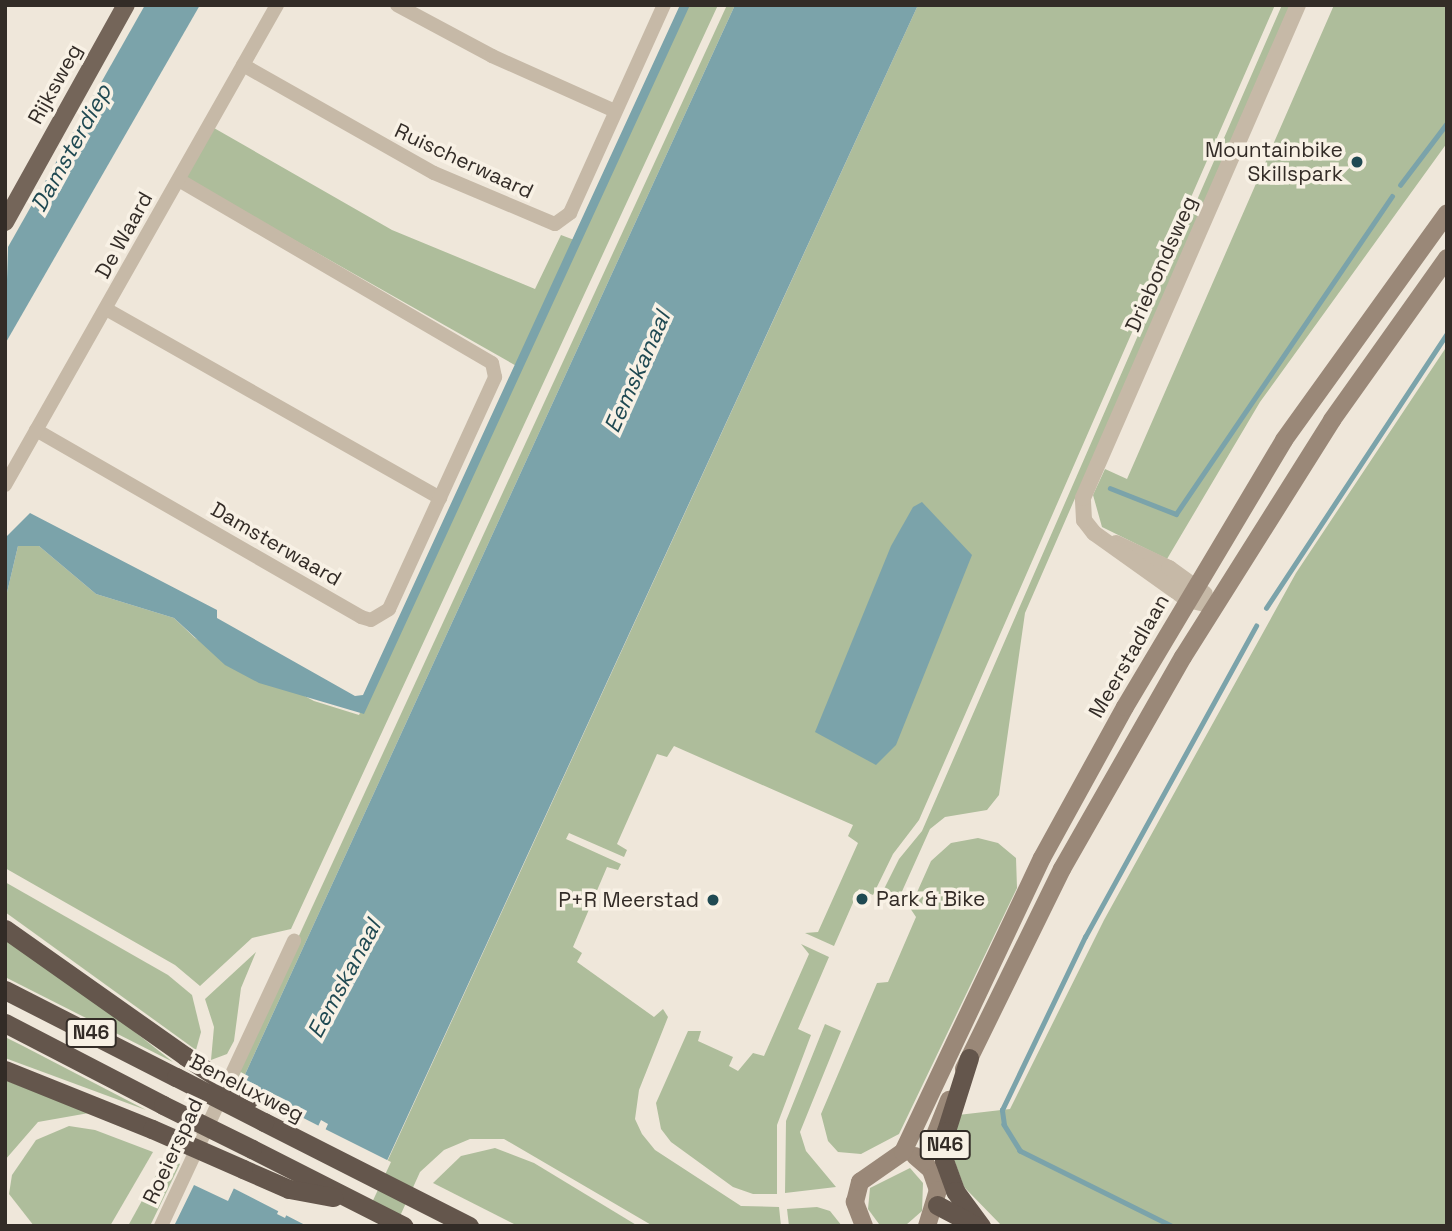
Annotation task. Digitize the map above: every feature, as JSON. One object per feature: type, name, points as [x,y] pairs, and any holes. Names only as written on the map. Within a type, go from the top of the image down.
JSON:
[{"type":"highway","name":"N46","points":[[5,929],[249,1099],[275,1128]]},
{"type":"highway","name":"Beneluxweg","points":[[5,990],[469,1226]]},
{"type":"highway","name":"N46","points":[[5,1023],[404,1226]]},
{"type":"highway","name":"N46","points":[[969,1058],[946,1131],[944,1160],[955,1191],[978,1226]]},
{"type":"highway","name":"N46","points":[[5,1070],[152,1129],[289,1189],[355,1201]]},
{"type":"highway","name":"N46","points":[[937,1205],[978,1226]]},
{"type":"main road","name":"Rijksweg","points":[[5,222],[125,5]]},
{"type":"main road","name":"Meerstadlaan","points":[[903,1152],[1042,858],[1197,584],[1284,440],[1447,213]]},
{"type":"main road","points":[[924,1162],[969,1058],[1062,869],[1214,606],[1332,420],[1447,258]]},
{"type":"main road","points":[[864,1226],[855,1202],[860,1182],[903,1152]]},
{"type":"main road","points":[[850,1226],[845,1201],[851,1175],[872,1155],[903,1152],[924,1162],[938,1190],[937,1205],[928,1226]]},
{"type":"street","name":"De Waard","points":[[5,485],[277,5]]},
{"type":"street","points":[[397,5],[492,56],[615,111]]},
{"type":"street","name":"Ruischerwaard","points":[[243,65],[434,173],[555,225],[570,213],[663,5]]},
{"type":"street","name":"Driebondsweg","points":[[1214,606],[1188,600],[1101,537],[1084,520],[1088,484],[1298,5]]},
{"type":"street","name":"Damsterwaard","points":[[36,430],[371,620],[389,609],[495,377],[492,363],[179,180]]},
{"type":"street","points":[[106,309],[440,498]]},
{"type":"street","points":[[1101,537],[1197,584],[1214,606]]},
{"type":"street","name":"Roeierspad","points":[[161,1226],[294,941]]},
{"type":"green space","points":[[688,5],[718,5],[291,929],[252,938],[200,986],[175,965],[5,868],[5,601],[18,546],[39,546],[96,594],[174,618],[195,638],[314,701],[359,715],[520,368],[185,178],[214,128],[392,230],[535,289],[561,235],[577,241]]},
{"type":"green space","points":[[727,5],[735,5],[242,1081],[234,1077]]},
{"type":"green space","points":[[918,5],[1275,5],[919,820],[893,854],[873,895],[859,889],[834,946],[805,933],[818,932],[858,843],[848,836],[853,825],[674,746],[667,757],[657,754],[617,844],[627,850],[624,857],[569,833],[566,839],[621,864],[618,870],[607,867],[573,947],[582,953],[577,962],[654,1017],[663,1009],[668,1017],[639,1090],[635,1119],[642,1134],[655,1150],[741,1206],[779,1207],[781,1226],[653,1226],[504,1139],[470,1139],[444,1150],[420,1172],[396,1225],[365,1210]]},
{"type":"green space","points":[[1282,5],[1290,5],[1025,613],[999,795],[987,810],[945,817],[930,829],[895,907],[879,899],[899,859],[922,831]]},
{"type":"green space","points":[[1334,5],[1447,5],[1447,143],[1260,402],[1167,559],[1102,527],[1093,495],[1105,469],[1127,479]]},
{"type":"green space","points":[[1447,346],[1447,1226],[1001,1225],[964,1187],[952,1154],[958,1115],[1010,1109],[1104,920],[1296,573]]},
{"type":"green space","points":[[978,838],[998,843],[1016,858],[1017,888],[899,1134],[861,1154],[838,1152],[828,1141],[821,1114],[877,983],[888,982],[916,917],[910,908],[931,861],[951,843]]},
{"type":"green space","points":[[5,882],[168,975],[192,995],[201,1032],[196,1050],[5,912]]},
{"type":"green space","points":[[5,935],[107,1010],[173,1062],[5,977]]},
{"type":"green space","points":[[801,944],[829,957],[798,1029],[811,1035],[777,1125],[777,1194],[753,1194],[733,1187],[671,1142],[661,1129],[656,1103],[688,1031],[701,1031],[698,1041],[733,1057],[729,1066],[738,1071],[753,1053],[764,1056],[809,954]]},
{"type":"green space","points":[[256,952],[241,988],[234,1041],[227,1054],[211,1060],[214,1027],[205,999]]},
{"type":"green space","points":[[825,1024],[841,1031],[800,1132],[806,1151],[836,1187],[785,1193],[786,1121]]},
{"type":"green space","points":[[5,1037],[23,1046],[146,1110],[5,1058]]},
{"type":"green space","points":[[5,1080],[89,1113],[38,1122],[5,1160]]},
{"type":"green space","points":[[69,1126],[95,1130],[153,1152],[110,1226],[34,1226],[9,1194],[12,1175],[36,1140]]},
{"type":"green space","points":[[495,1148],[534,1163],[638,1226],[518,1226],[433,1183],[461,1156]]},
{"type":"green space","points":[[166,1157],[180,1164],[150,1226],[128,1226]]},
{"type":"green space","points":[[910,1168],[923,1183],[922,1211],[906,1225],[879,1224],[868,1209],[870,1188]]},
{"type":"green space","points":[[817,1207],[830,1211],[842,1226],[789,1226],[787,1209]]},
{"type":"water","name":"Damsterdiep","points":[[145,5],[200,5],[5,344],[8,247]]},
{"type":"water","points":[[680,5],[690,5],[364,714],[259,683],[225,665],[174,618],[96,594],[39,546],[18,546],[5,601],[5,538],[30,513],[217,610],[217,618],[355,696],[363,695]]},
{"type":"water","name":"Eemskanaal","points":[[735,5],[918,5],[357,1226],[174,1226],[194,1185],[228,1201],[276,1097],[242,1081]],"holes":[[[321,1120],[328,1124],[285,1218],[277,1214]]]},
{"type":"water","points":[[922,502],[972,555],[896,745],[876,765],[815,732],[891,546],[913,507]]},
{"type":"pier","points":[[270,1101],[321,1127],[282,1213],[323,1128],[391,1162],[361,1226],[307,1226],[231,1187]]},
{"type":"waterway","points":[[1400,185],[1447,123]]},
{"type":"waterway","points":[[1110,488],[1176,514],[1392,196]]},
{"type":"waterway","points":[[1266,608],[1447,334]]},
{"type":"waterway","points":[[1171,1226],[1020,1151],[1004,1125],[1002,1110],[1085,937],[1256,626]]},
{"type":"place","name":"Mountainbike Skillspark","points":[[1357,162]]},
{"type":"place","name":"Park & Bike","points":[[862,899]]},
{"type":"place","name":"P+R Meerstad","points":[[713,900]]}]
